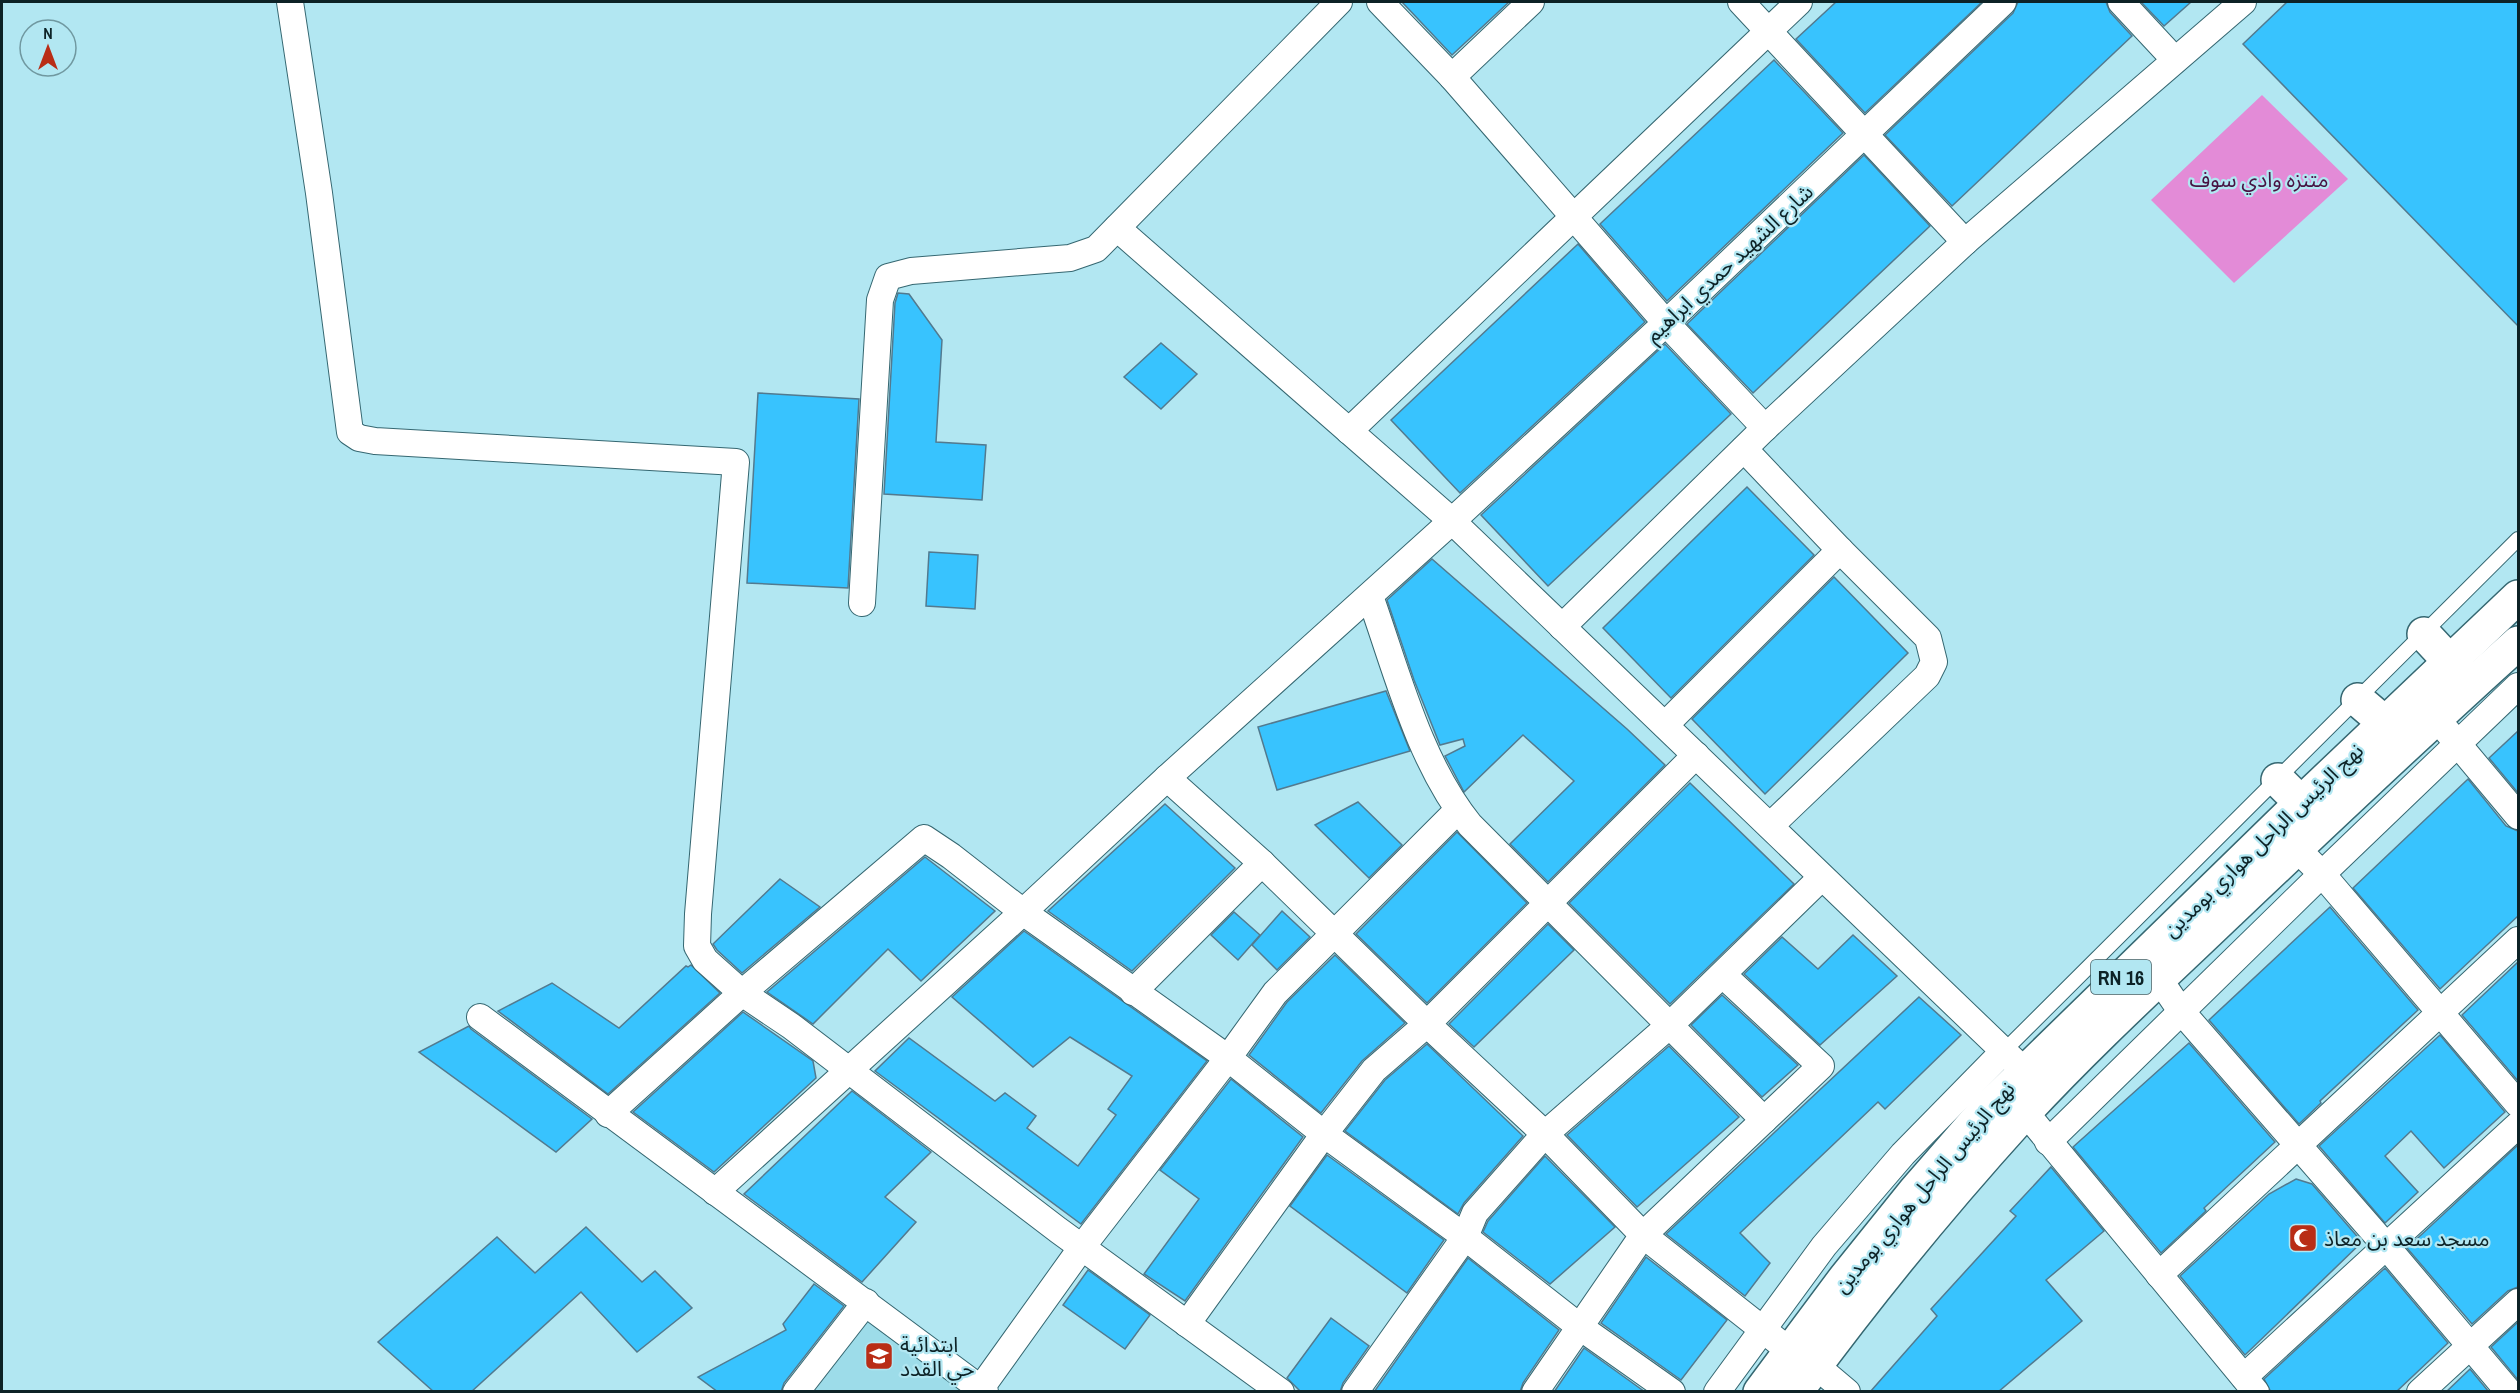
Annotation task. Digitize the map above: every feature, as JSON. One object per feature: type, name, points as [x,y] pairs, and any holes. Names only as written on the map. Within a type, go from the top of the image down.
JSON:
[{"type":"main road","name":"نهج الرئيس الراحل هواري بومدين","points":[[1760,1392],[1803,1358],[1937,1213],[2024,1082],[2311,813],[2435,718],[2461,673],[2518,597]]},
{"type":"main road","points":[[2424,634],[2461,673]]},
{"type":"main road","name":"نهج الرئيس الراحل هواري بومدين","points":[[2024,1082],[2159,978],[2296,848],[2311,813],[2385,723],[2461,673],[2518,643]]},
{"type":"main road","points":[[2358,700],[2385,723]]},
{"type":"main road","points":[[2278,780],[2311,813]]},
{"type":"main road","name":"نهج الرئيس الراحل هواري بومدين","points":[[1796,1392],[1803,1358]]},
{"type":"street","points":[[290,2],[319,193],[350,432],[359,438],[375,441],[736,462],[698,914],[697,946],[705,960],[742,993],[791,1026],[1082,1247],[1281,1392]]},
{"type":"street","points":[[862,603],[880,300],[888,277],[912,271],[1070,258],[1096,249],[1339,2]]},
{"type":"street","points":[[1380,2],[1452,77],[1666,323],[1765,428]]},
{"type":"street","points":[[1452,77],[1531,2]]},
{"type":"street","points":[[1741,2],[1965,242]]},
{"type":"street","points":[[1349,431],[1799,2]]},
{"type":"street","name":"شارع الشهيد حمدي ابراهيم","points":[[715,1192],[849,1072],[1167,778],[1452,521],[1666,323],[2003,2]]},
{"type":"street","points":[[2121,2],[2175,60]]},
{"type":"street","points":[[1562,627],[1765,428],[1965,242],[2242,2]]},
{"type":"street","points":[[1117,228],[1452,521],[1770,826],[1821,878],[1968,1015],[2024,1082],[2048,1142],[2250,1384],[2386,1246],[2518,1125]]},
{"type":"street","points":[[1744,449],[1928,638],[1934,662],[1927,676],[1770,826]]},
{"type":"street","points":[[1665,725],[1840,550]]},
{"type":"street","points":[[1370,596],[1425,750],[1439,780],[1458,810],[1764,1120]]},
{"type":"street","points":[[2048,1142],[2518,686]]},
{"type":"street","points":[[2435,718],[2518,816]]},
{"type":"street","points":[[1187,1324],[1324,1134],[1374,1070],[1427,1024],[1696,755]]},
{"type":"street","points":[[1167,778],[1262,863],[1333,934],[1545,1134],[1642,1235],[1847,1392]]},
{"type":"street","points":[[480,1017],[983,1390],[1082,1247],[1228,1058],[1275,993],[1458,810]]},
{"type":"street","points":[[608,1114],[742,993],[924,838],[1133,992],[1228,1058],[1324,1134],[1465,1237],[1580,1327],[1672,1392]]},
{"type":"street","points":[[2296,848],[2322,874],[2518,1104]]},
{"type":"street","points":[[1133,992],[1262,863]]},
{"type":"street","points":[[1355,1392],[1465,1237],[1475,1213],[1545,1134],[1670,1025],[1821,878]]},
{"type":"street","points":[[2159,1275],[2518,940]]},
{"type":"street","points":[[1534,1392],[1642,1235],[1821,1066],[1723,975]]},
{"type":"street","points":[[2159,978],[2181,1011],[2386,1246],[2509,1392]]},
{"type":"street","points":[[1717,1392],[1762,1328],[1838,1229],[1903,1154],[2024,1082]]},
{"type":"street","points":[[796,1392],[866,1302]]},
{"type":"street","points":[[2420,1392],[2518,1302]]},
{"type":"lane","points":[[2024,1082],[2278,780],[2518,539]]},
{"type":"shaded area","name":"ابتدائية حي القدد","points":[[869,1320],[964,1392],[814,1392]]},
{"type":"green space","name":"متنزه وادي سوف","points":[[2262,95],[2348,179],[2234,283],[2151,200]]},
{"type":"building","points":[[1402,2],[1509,2],[1452,55]]},
{"type":"building","points":[[1836,2],[1982,2],[1865,113],[1796,39]]},
{"type":"building","points":[[2018,2],[2106,2],[2110,12],[2132,36],[1952,206],[1885,135],[2013,13]]},
{"type":"building","points":[[2141,2],[2191,2],[2164,26]]},
{"type":"building","points":[[2287,2],[2518,2],[2518,326],[2243,44]]},
{"type":"building","points":[[1774,60],[1843,133],[1667,301],[1600,224]]},
{"type":"building","points":[[1864,155],[1930,226],[1753,393],[1687,324]]},
{"type":"building","points":[[1578,244],[1645,322],[1460,493],[1391,420]]},
{"type":"building","points":[[898,293],[909,294],[942,340],[936,442],[986,445],[982,500],[884,494],[895,303]]},
{"type":"building","points":[[1161,343],[1197,374],[1161,409],[1124,377]]},
{"type":"building","points":[[1665,344],[1731,414],[1548,586],[1481,515]]},
{"type":"building","points":[[758,393],[859,399],[848,588],[747,583]]},
{"type":"building","points":[[1747,487],[1814,555],[1671,698],[1603,628]]},
{"type":"building","points":[[929,552],[978,555],[975,609],[926,606]]},
{"type":"building","points":[[1432,559],[1627,729],[1665,765],[1548,882],[1510,844],[1574,781],[1523,735],[1464,792],[1445,756],[1465,746],[1463,739],[1440,745],[1414,680],[1387,600]]},
{"type":"building","points":[[1834,577],[1908,653],[1765,794],[1692,719]]},
{"type":"building","points":[[1386,691],[1410,751],[1277,790],[1258,727]]},
{"type":"building","points":[[2518,731],[2518,793],[2489,758]]},
{"type":"building","points":[[2468,779],[2506,826],[2518,831],[2518,916],[2440,989],[2353,888]]},
{"type":"building","points":[[1690,783],[1794,884],[1670,1004],[1569,903]]},
{"type":"building","points":[[1358,802],[1402,845],[1369,878],[1315,825]]},
{"type":"building","points":[[1165,804],[1235,868],[1132,971],[1048,911]]},
{"type":"building","points":[[1457,832],[1527,903],[1427,1003],[1356,934]]},
{"type":"building","points":[[925,857],[995,911],[921,981],[888,949],[813,1024],[767,992]]},
{"type":"building","points":[[780,879],[820,907],[742,973],[713,944]]},
{"type":"building","points":[[2330,907],[2418,1010],[2320,1101],[2321,1103],[2299,1124],[2209,1020]]},
{"type":"building","points":[[1282,911],[1310,937],[1277,970],[1252,945]]},
{"type":"building","points":[[1234,912],[1260,935],[1238,960],[1211,935]]},
{"type":"building","points":[[1548,924],[1574,950],[1474,1047],[1449,1024]]},
{"type":"building","points":[[1024,931],[1207,1061],[1081,1224],[875,1071],[909,1038],[995,1101],[1005,1093],[1036,1116],[1027,1128],[1078,1166],[1116,1115],[1108,1109],[1132,1076],[1070,1037],[1033,1067],[952,997]]},
{"type":"building","points":[[1853,935],[1897,976],[1820,1045],[1744,974],[1782,937],[1818,969]]},
{"type":"building","points":[[1335,955],[1405,1023],[1362,1061],[1321,1113],[1249,1055],[1287,1002]]},
{"type":"building","points":[[2518,962],[2518,1081],[2462,1015]]},
{"type":"building","points":[[691,965],[720,993],[608,1094],[498,1011],[552,983],[619,1028],[686,966]]},
{"type":"building","points":[[1722,995],[1798,1065],[1762,1097],[1691,1025]]},
{"type":"building","points":[[1919,997],[1961,1035],[1885,1109],[1878,1102],[1740,1233],[1770,1263],[1745,1296],[1666,1234]]},
{"type":"building","points":[[743,1012],[813,1061],[816,1078],[714,1172],[633,1112]]},
{"type":"building","points":[[469,1026],[592,1119],[556,1152],[419,1052]]},
{"type":"building","points":[[2440,1035],[2505,1112],[2444,1168],[2411,1131],[2385,1156],[2418,1192],[2385,1223],[2319,1146]]},
{"type":"building","points":[[2189,1043],[2275,1142],[2204,1208],[2206,1211],[2161,1253],[2073,1147]]},
{"type":"building","points":[[1427,1044],[1523,1136],[1464,1203],[1458,1214],[1345,1131],[1385,1080]]},
{"type":"building","points":[[1669,1046],[1739,1117],[1637,1207],[1567,1135]]},
{"type":"building","points":[[1231,1079],[1303,1137],[1185,1301],[1144,1274],[1199,1199],[1160,1170]]},
{"type":"building","points":[[852,1091],[931,1152],[885,1197],[916,1222],[862,1282],[744,1194]]},
{"type":"building","points":[[2518,1145],[2518,1287],[2508,1291],[2472,1324],[2407,1248]]},
{"type":"building","points":[[1327,1155],[1444,1240],[1407,1293],[1290,1206]]},
{"type":"building","points":[[1545,1156],[1615,1227],[1550,1284],[1483,1232],[1488,1221]]},
{"type":"building","points":[[2051,1167],[2104,1231],[2046,1280],[2082,1321],[1998,1392],[1870,1392],[1937,1316],[1931,1309],[2016,1216],[2010,1211]]},
{"type":"building","points":[[2296,1179],[2312,1184],[2362,1242],[2245,1355],[2180,1276],[2269,1194]]},
{"type":"building","points":[[586,1227],[642,1282],[655,1271],[692,1308],[637,1352],[581,1292],[471,1392],[434,1392],[378,1342],[497,1237],[535,1273]]},
{"type":"building","points":[[1646,1257],[1727,1320],[1681,1380],[1601,1323]]},
{"type":"building","points":[[1468,1258],[1559,1330],[1523,1383],[1520,1392],[1374,1392]]},
{"type":"building","points":[[2385,1268],[2448,1343],[2396,1392],[2271,1392],[2264,1379]]},
{"type":"building","points":[[1088,1270],[1150,1315],[1125,1349],[1063,1305]]},
{"type":"building","points":[[814,1284],[844,1306],[784,1383],[781,1392],[718,1392],[698,1377],[786,1330],[783,1324]]},
{"type":"building","points":[[1331,1318],[1369,1346],[1343,1383],[1340,1392],[1301,1392],[1287,1378]]},
{"type":"building","points":[[2518,1322],[2518,1380],[2491,1347]]},
{"type":"building","points":[[1584,1348],[1645,1392],[1554,1392]]},
{"type":"building","points":[[2470,1369],[2489,1392],[2446,1392]]},
{"type":"place","name":"مسجد سعد بن معاذ","points":[[2303,1238]]},
{"type":"place","name":"ابتدائية حي القدد","points":[[879,1356]]}]
